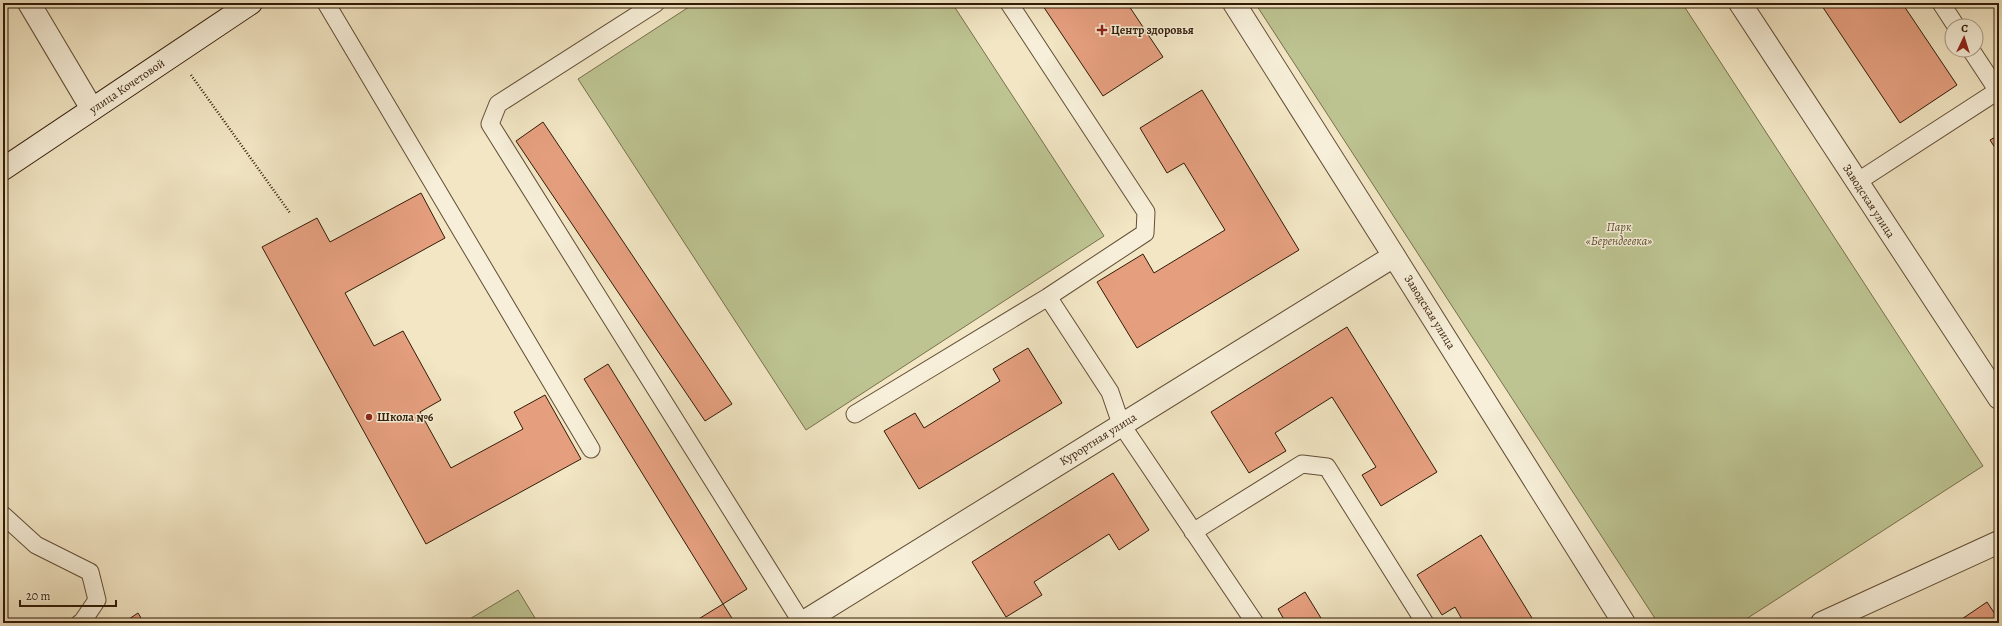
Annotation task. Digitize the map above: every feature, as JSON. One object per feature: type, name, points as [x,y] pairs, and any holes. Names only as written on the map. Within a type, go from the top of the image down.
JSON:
[{"type":"street","points":[[29,3],[92,109]]},
{"type":"street","name":"улица Кочетовой","points":[[3,169],[251,3]]},
{"type":"street","name":"Заводская улица","points":[[1234,3],[1624,623]]},
{"type":"street","name":"Заводская улица","points":[[1740,3],[1999,398]]},
{"type":"street","name":"Курортная улица","points":[[802,623],[1394,256]]},
{"type":"street","points":[[1822,623],[1999,542]]},
{"type":"lane","points":[[326,3],[591,449]]},
{"type":"lane","points":[[656,3],[498,104],[490,124],[802,623]]},
{"type":"lane","points":[[855,414],[1048,297],[1145,233],[1146,212],[1009,3]]},
{"type":"lane","points":[[1941,3],[1951,18]]},
{"type":"lane","points":[[1857,182],[1998,90],[1976,58]]},
{"type":"lane","points":[[1048,297],[1110,392],[1121,424],[1255,623]]},
{"type":"lane","points":[[1193,532],[1302,464],[1327,467],[1425,623]]},
{"type":"lane","points":[[3,515],[36,545],[90,572],[96,600],[80,623]]},
{"type":"path","points":[[191,75],[290,213]]},
{"type":"green space","points":[[695,3],[952,3],[1104,236],[806,430],[578,79]]},
{"type":"green space","name":"Парк «Берендеевка»","points":[[1255,3],[1682,3],[1983,466],[1740,623],[1658,623]]},
{"type":"green space","points":[[518,590],[538,623],[463,623]]},
{"type":"building","name":"Центр здоровья","points":[[1041,3],[1127,3],[1163,57],[1103,96]]},
{"type":"building","points":[[1820,3],[1902,3],[1957,85],[1900,123]]},
{"type":"building","points":[[1202,90],[1299,250],[1137,348],[1097,282],[1143,254],[1154,273],[1225,230],[1184,163],[1167,173],[1140,128]]},
{"type":"building","points":[[543,122],[732,404],[705,421],[516,141]]},
{"type":"building","points":[[1999,135],[1999,154],[1990,140]]},
{"type":"building","name":"Школа №6","points":[[421,193],[445,238],[345,293],[374,346],[403,331],[441,400],[420,412],[451,468],[523,429],[514,412],[545,395],[581,459],[426,544],[262,247],[317,218],[330,242]]},
{"type":"building","points":[[1347,327],[1437,472],[1381,506],[1362,475],[1376,467],[1332,397],[1275,433],[1286,451],[1249,473],[1211,412]]},
{"type":"building","points":[[1028,348],[1062,403],[919,489],[884,431],[915,413],[924,428],[1000,381],[993,369]]},
{"type":"building","points":[[608,364],[747,589],[723,604],[584,379]]},
{"type":"building","points":[[1113,473],[1149,530],[1119,550],[1109,534],[1034,582],[1042,595],[1006,617],[972,562]]},
{"type":"building","points":[[1481,535],[1535,623],[1464,623],[1455,607],[1442,615],[1417,575]]},
{"type":"building","points":[[1305,592],[1324,623],[1286,623],[1278,609]]},
{"type":"building","points":[[1987,602],[1999,620],[1999,623],[1956,623]]},
{"type":"building","points":[[723,604],[735,623],[692,623]]},
{"type":"building","points":[[138,613],[144,623],[123,623]]},
{"type":"place","name":"Центр здоровья","points":[[1102,30]]},
{"type":"place","name":"Школа №6","points":[[369,417]]}]
